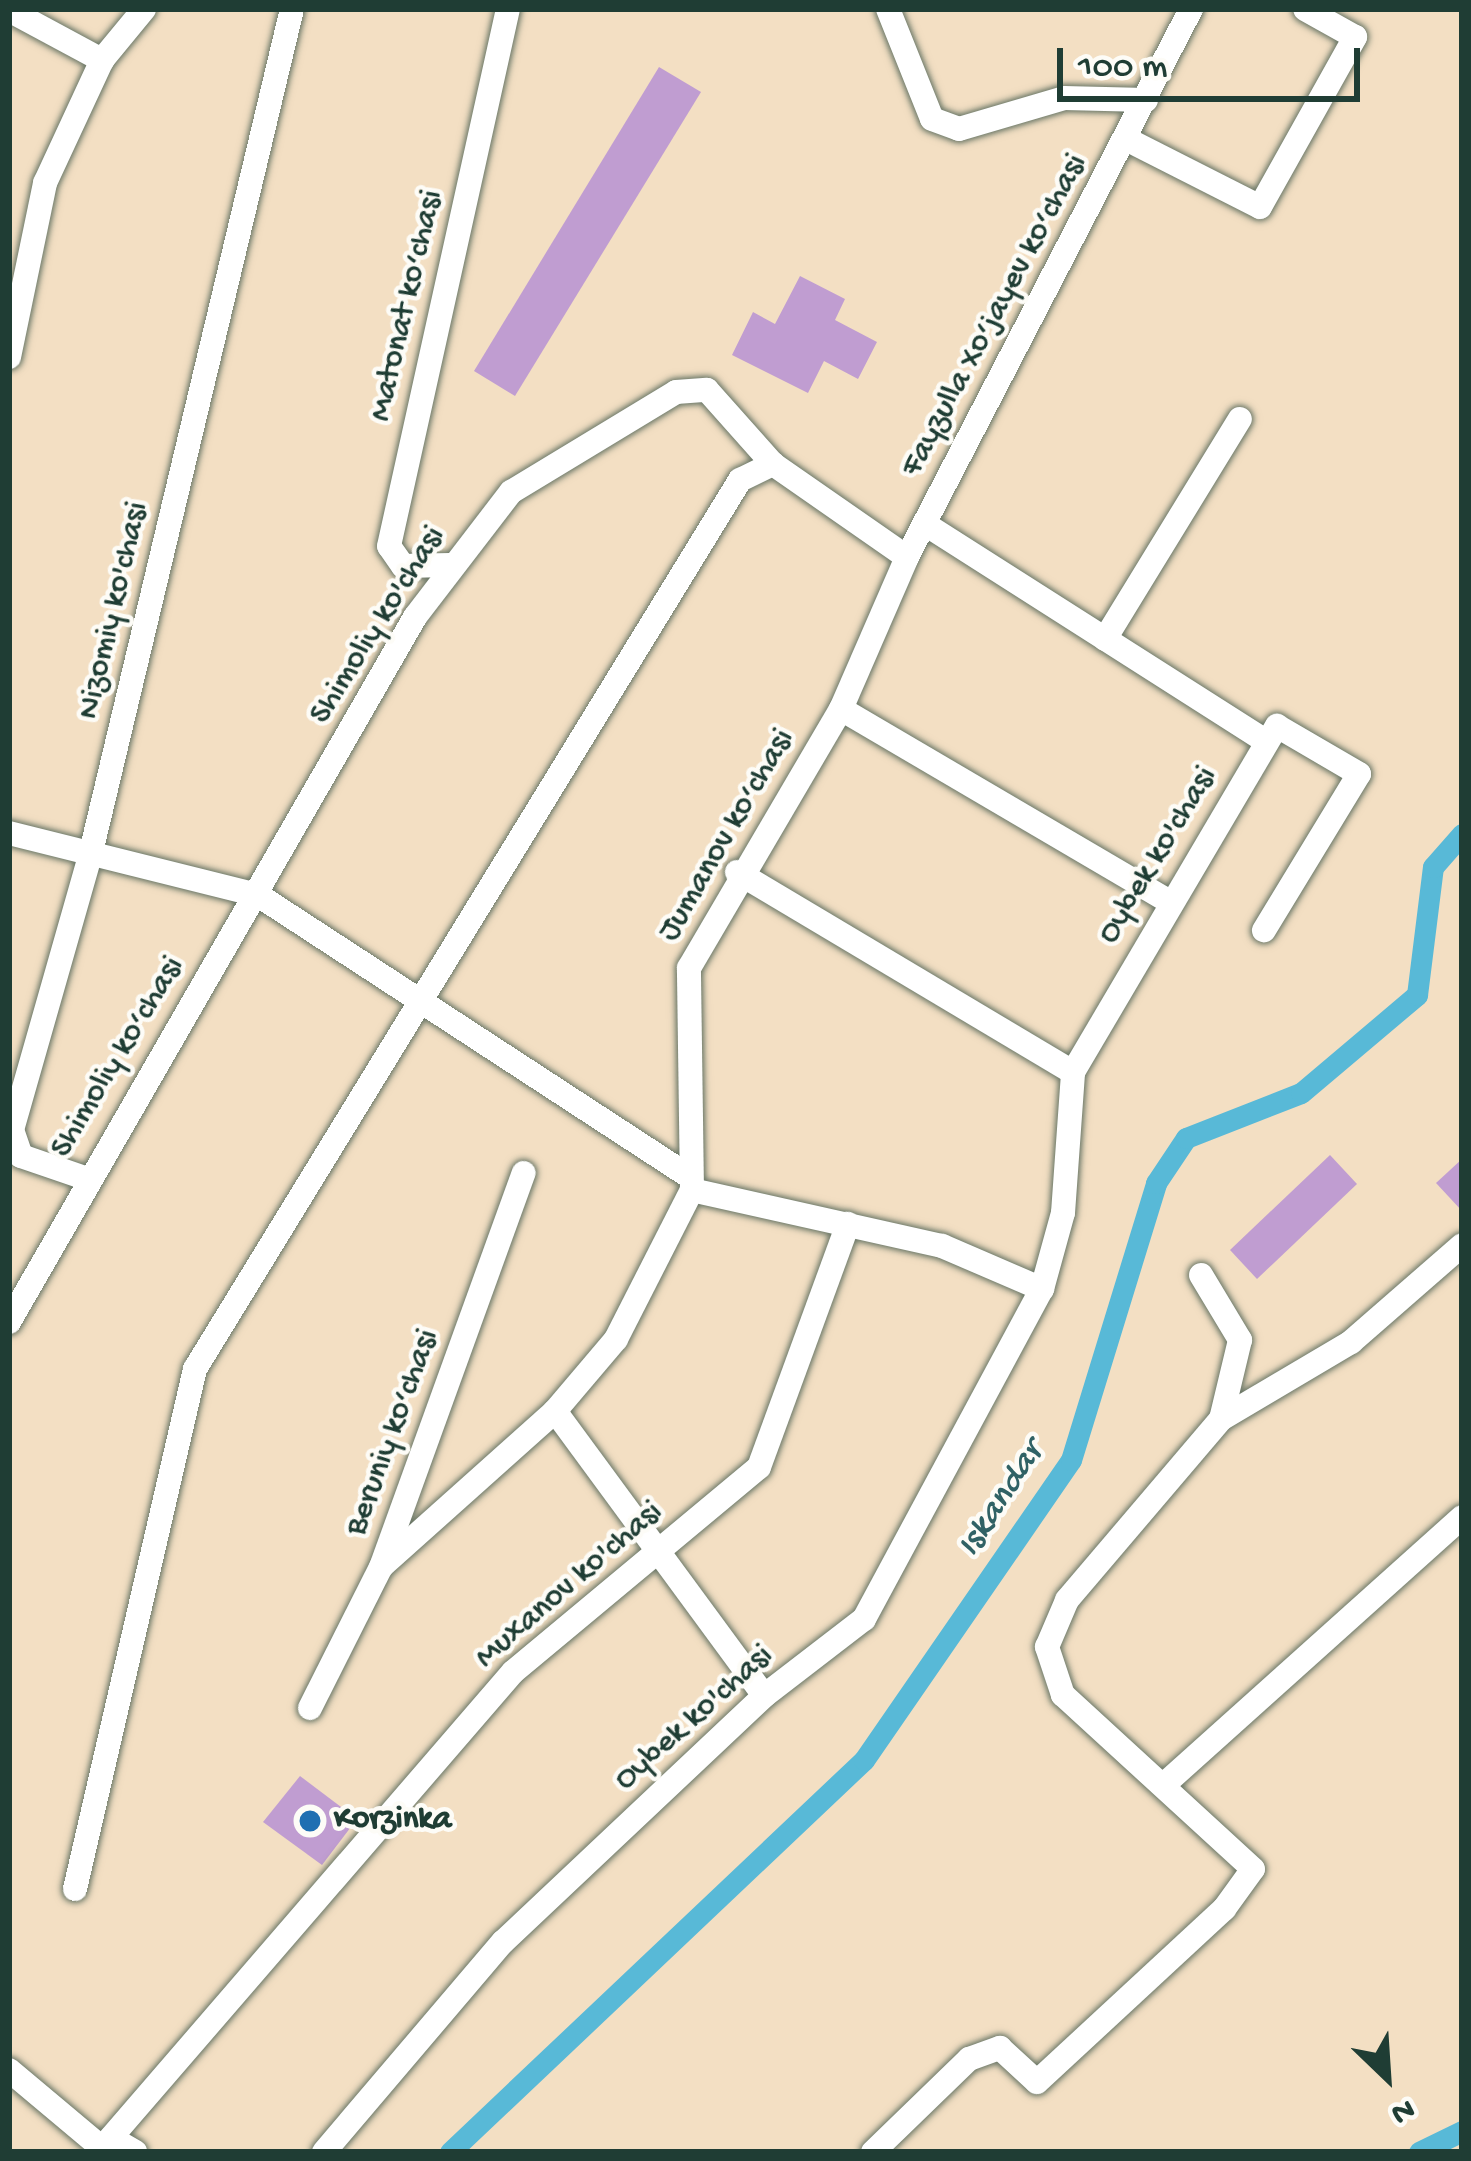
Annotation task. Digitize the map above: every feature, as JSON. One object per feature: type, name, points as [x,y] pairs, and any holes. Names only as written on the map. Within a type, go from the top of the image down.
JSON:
[{"type":"street","points":[[9,357],[45,184],[102,60],[144,9]]},
{"type":"street","name":"Nizomiy ko'chasi","points":[[85,1178],[38,1166],[11,1141],[91,852],[292,9]]},
{"type":"street","name":"Matonat ko‘chasi","points":[[450,565],[403,566],[388,546],[508,9]]},
{"type":"street","points":[[888,9],[932,119],[999,125],[1064,98],[1146,100]]},
{"type":"street","name":"Fayzulla Xo‘jayev ko‘chasi","points":[[925,524],[1191,9]]},
{"type":"street","points":[[1126,139],[1260,207],[1354,37],[1305,9]]},
{"type":"street","points":[[9,10],[102,60]]},
{"type":"street","name":"Shimoliy ko'chasi","points":[[258,895],[450,565],[550,461],[676,392],[707,390],[773,464]]},
{"type":"street","points":[[1105,639],[1240,418]]},
{"type":"street","points":[[75,1889],[195,1369],[740,480],[773,464],[908,557]]},
{"type":"street","points":[[925,524],[1265,741],[1277,726],[1359,774],[1264,930]]},
{"type":"street","name":"Jumanov ko‘chasi","points":[[381,1567],[555,1412],[616,1340],[690,1183],[689,968],[737,872],[841,709],[925,524]]},
{"type":"street","points":[[841,709],[1168,901]]},
{"type":"street","name":"Oybek ko'chasi","points":[[324,2152],[502,1942],[764,1696],[864,1618],[1042,1289],[1063,1213],[1073,1072],[1168,901],[1265,741]]},
{"type":"street","points":[[9,833],[258,895],[690,1183],[942,1246],[1042,1289]]},
{"type":"street","points":[[737,872],[1073,1072]]},
{"type":"street","name":"Shimoliy ko‘chasi","points":[[9,1322],[85,1178],[258,895]]},
{"type":"street","name":"Beruniy ko‘chasi","points":[[310,1708],[381,1567],[524,1173]]},
{"type":"street","name":"Muxanov ko'chasi","points":[[105,2146],[514,1672],[759,1467],[848,1225]]},
{"type":"street","points":[[873,2152],[970,2059],[1000,2048],[1037,2082],[1224,1909],[1253,1869],[1168,1781],[1063,1695],[1047,1647],[1066,1600],[1221,1419],[1351,1342],[1462,1245]]},
{"type":"street","points":[[1201,1275],[1240,1340],[1221,1419]]},
{"type":"street","points":[[555,1412],[764,1696]]},
{"type":"street","points":[[1168,1781],[1462,1517]]},
{"type":"street","points":[[9,2070],[105,2146],[135,2152]]},
{"type":"building","points":[[659,67],[701,92],[515,396],[474,371]]},
{"type":"building","points":[[800,276],[845,299],[835,320],[877,342],[858,379],[824,361],[808,393],[732,355],[753,312],[775,324]]},
{"type":"building","points":[[1330,1155],[1357,1184],[1257,1279],[1230,1250]]},
{"type":"building","points":[[1462,1159],[1462,1211],[1436,1183]]},
{"type":"building","name":"Korzinka","points":[[300,1776],[357,1819],[322,1865],[263,1822]]},
{"type":"waterway","name":"Iskandar","points":[[450,2152],[864,1760],[1071,1460],[1156,1183],[1186,1138],[1301,1093],[1417,995],[1433,867],[1462,834]]},
{"type":"waterway","name":"Iskandar","points":[[1419,2152],[1462,2131]]},
{"type":"place","name":"Korzinka","points":[[310,1821]]}]
